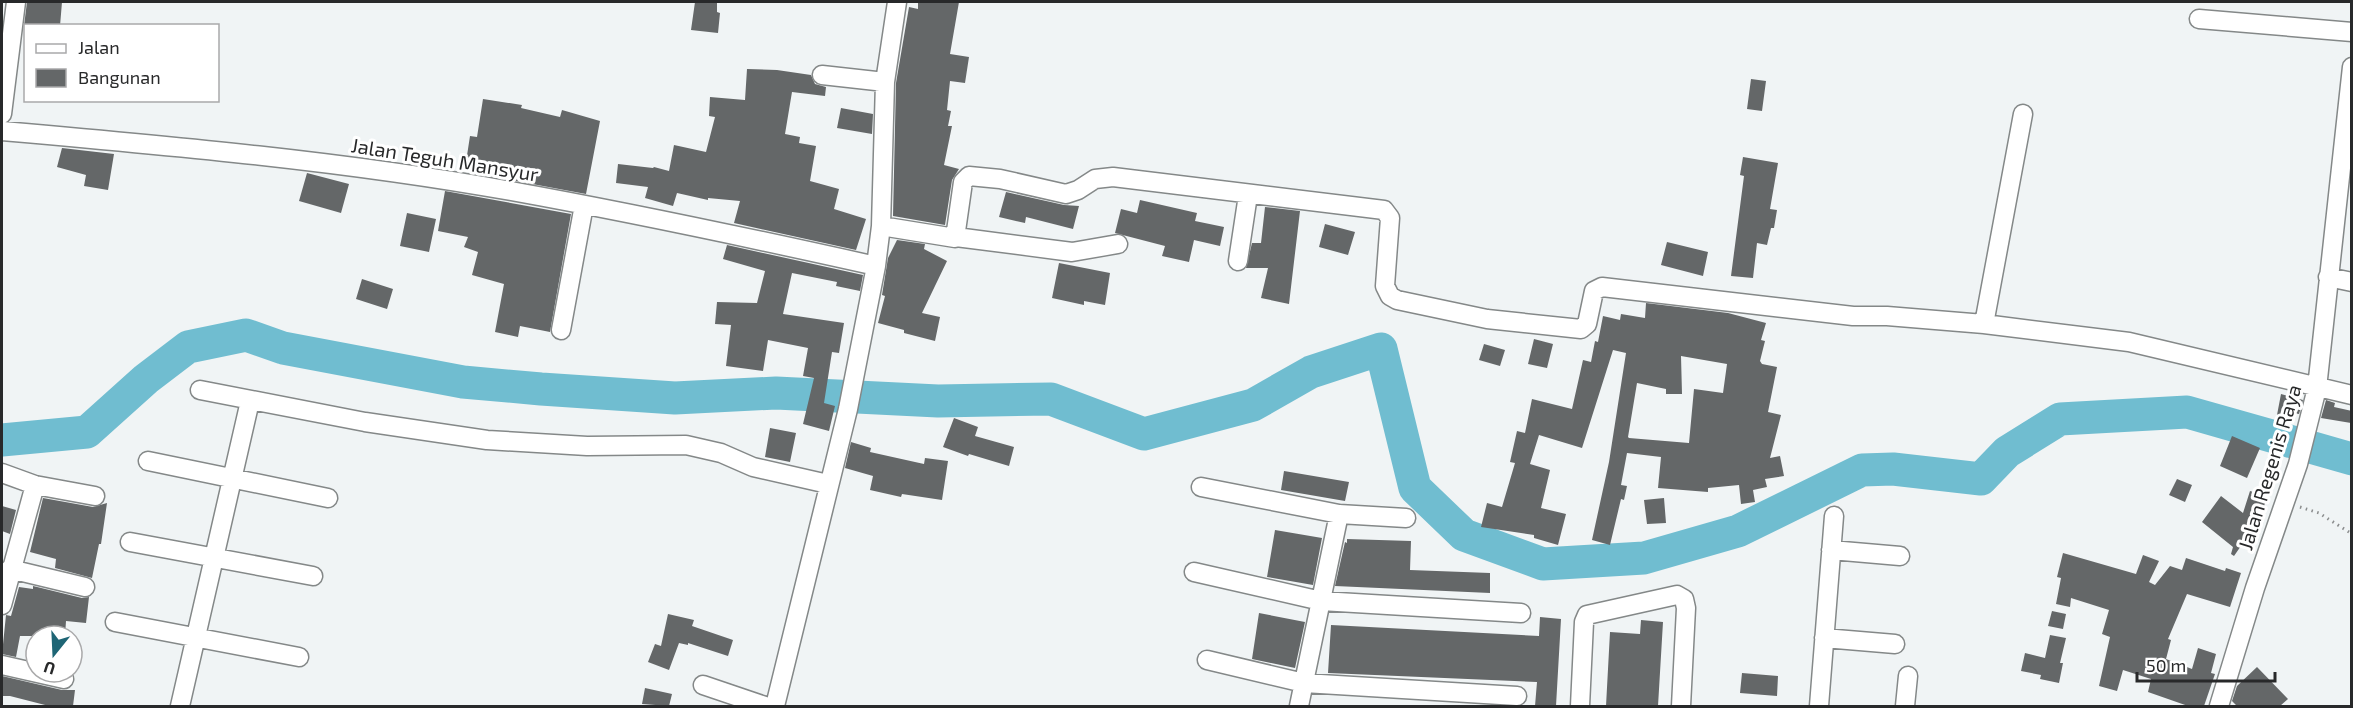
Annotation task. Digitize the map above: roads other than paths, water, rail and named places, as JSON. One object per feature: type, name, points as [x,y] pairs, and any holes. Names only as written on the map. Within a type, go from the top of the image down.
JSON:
[{"type":"street","points":[[2,114],[16,2]]},
{"type":"street","points":[[775,706],[848,409],[876,266],[881,226],[885,82],[897,2]]},
{"type":"street","points":[[2199,19],[2352,32]]},
{"type":"street","name":"Jalan Regenis Raya","points":[[2219,706],[2257,582],[2298,464],[2317,388],[2352,67]]},
{"type":"street","points":[[822,75],[885,82]]},
{"type":"street","points":[[1984,324],[2023,114]]},
{"type":"street","name":"Jalan Teguh Mansyur","points":[[2,131],[158,144],[291,159],[498,189],[876,266]]},
{"type":"street","points":[[956,237],[963,182],[971,175],[1027,184],[1062,194],[1074,192],[1090,182],[1107,177],[1384,210],[1390,218],[1385,286],[1390,296],[1397,300],[1487,318],[1581,329],[1587,324],[1594,291],[1602,286],[1853,316],[1887,316],[1984,324],[2129,342],[2352,395]]},
{"type":"street","points":[[1238,261],[1248,195]]},
{"type":"street","points":[[561,330],[585,205]]},
{"type":"street","points":[[881,226],[1072,252],[1118,244]]},
{"type":"street","points":[[2328,277],[2352,282]]},
{"type":"street","points":[[200,390],[365,422],[487,440],[566,446],[686,445],[721,453],[753,467],[828,484]]},
{"type":"street","points":[[180,706],[250,401]]},
{"type":"street","points":[[148,461],[328,498]]},
{"type":"street","points":[[2,472],[35,485],[95,496]]},
{"type":"street","points":[[2,605],[10,569],[35,485]]},
{"type":"street","points":[[1202,487],[1339,514],[1406,518]]},
{"type":"street","points":[[1299,706],[1339,514]]},
{"type":"street","points":[[1819,706],[1834,516]]},
{"type":"street","points":[[130,542],[313,576]]},
{"type":"street","points":[[1831,550],[1900,556]]},
{"type":"street","points":[[10,569],[85,587]]},
{"type":"street","points":[[1194,572],[1321,601],[1521,613]]},
{"type":"street","points":[[1580,706],[1584,622],[1587,615],[1677,595],[1684,599],[1686,608],[1682,706]]},
{"type":"street","points":[[115,622],[299,657]]},
{"type":"street","points":[[1824,638],[1895,644]]},
{"type":"street","points":[[1207,660],[1304,683],[1517,696]]},
{"type":"street","points":[[2,665],[24,670]]},
{"type":"street","points":[[1905,706],[1908,676]]},
{"type":"street","points":[[703,685],[765,706]]},
{"type":"waterway","points":[[2,440],[87,432],[146,379],[188,347],[246,335],[283,348],[463,382],[541,389],[675,398],[776,393],[938,401],[1051,399],[1144,434],[1253,405],[1311,372],[1381,349],[1415,488],[1464,535],[1543,564],[1644,558],[1738,531],[1862,470],[1893,469],[1981,479],[2007,452],[2060,419],[2187,412],[2352,459]]}]
